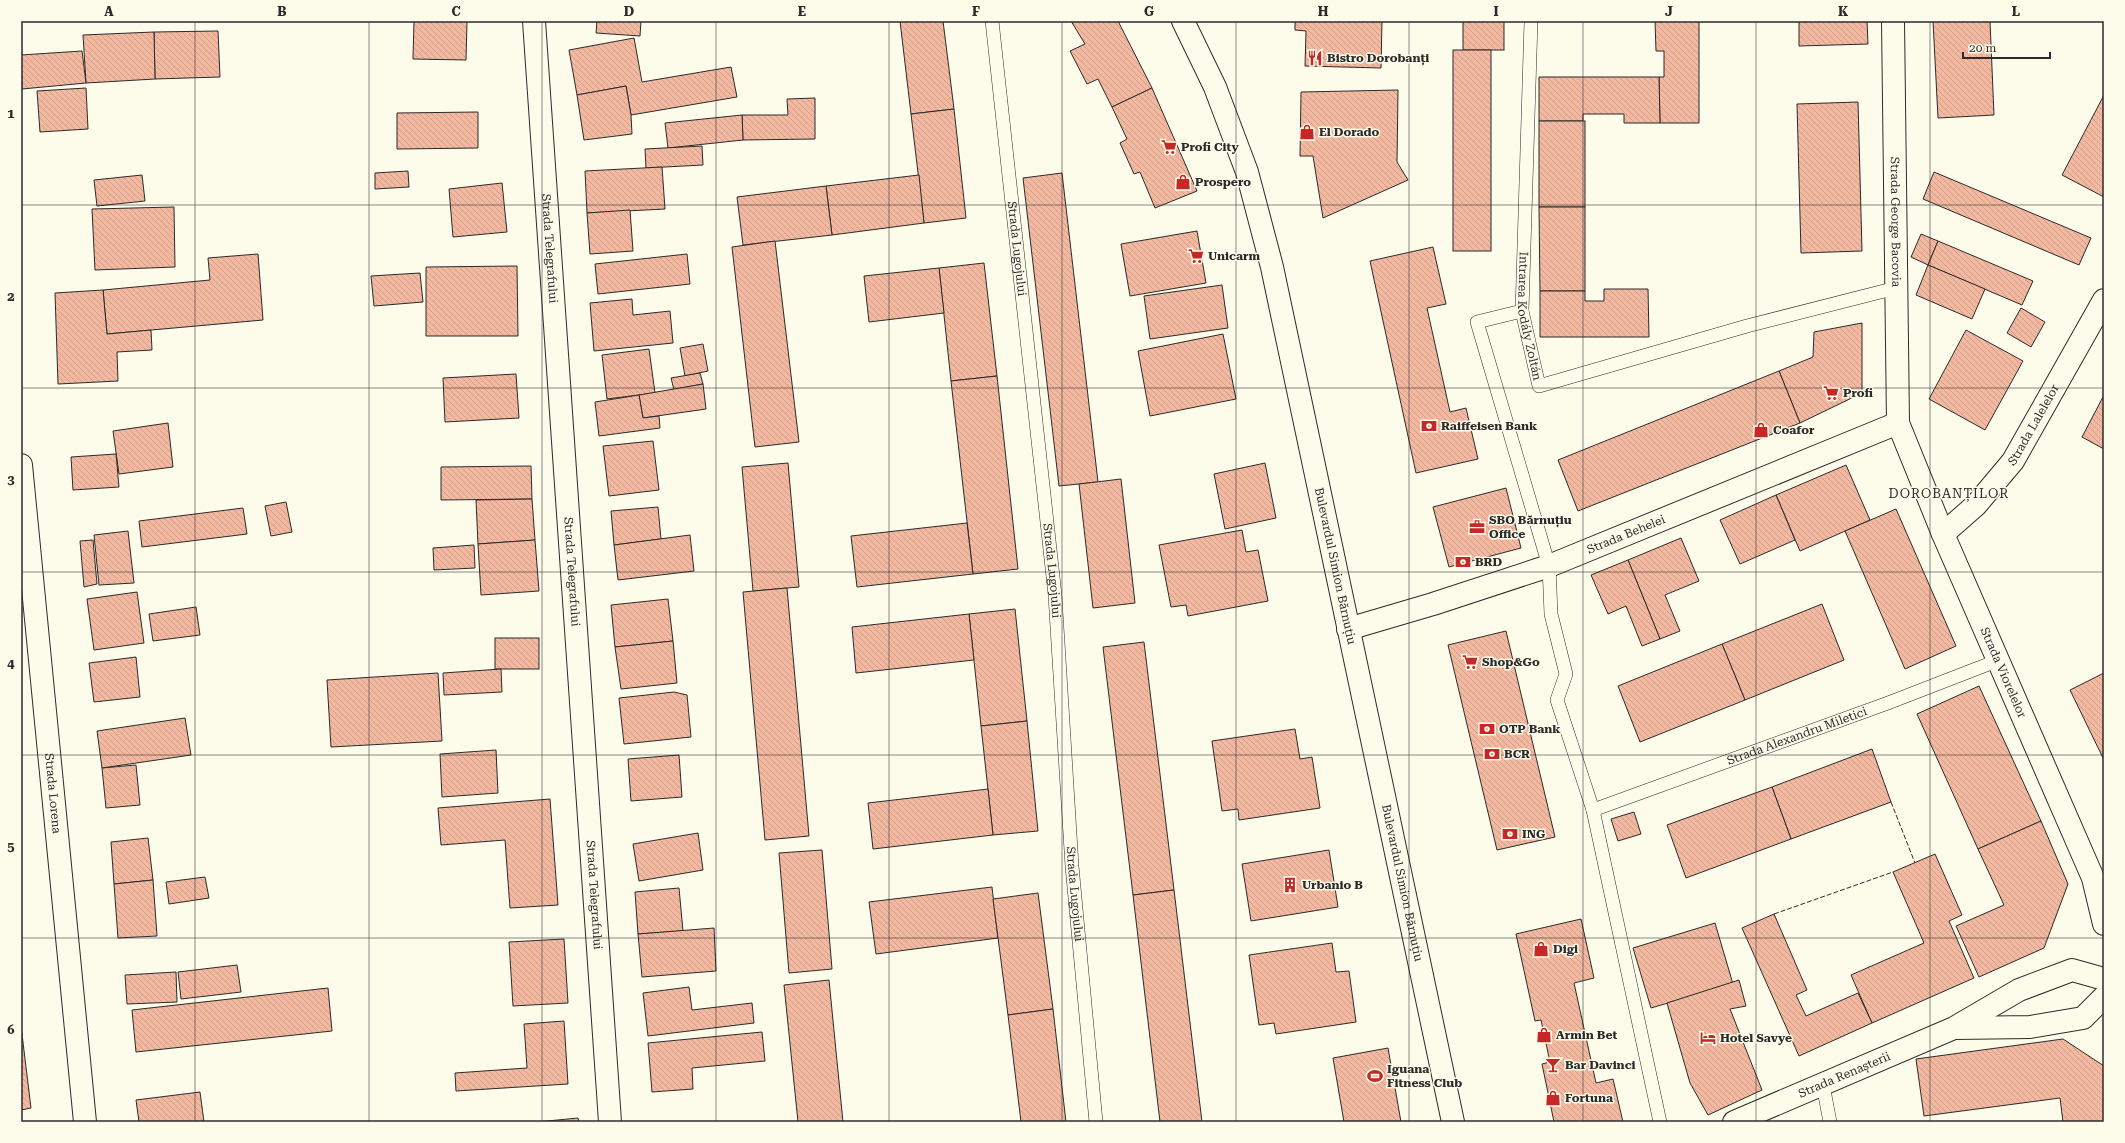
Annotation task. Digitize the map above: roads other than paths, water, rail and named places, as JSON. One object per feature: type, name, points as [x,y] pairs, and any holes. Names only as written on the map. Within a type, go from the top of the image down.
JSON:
[{"type":"street","name":"Strada Telegrafului","points":[[534,21],[610,1122]]},
{"type":"street","name":"Bulevardul Simion Bărnuțiu","points":[[1183,21],[1215,86],[1247,172],[1272,267],[1453,1122]]},
{"type":"street","name":"Strada George Bacovia","points":[[1893,21],[1898,423]]},
{"type":"street","name":"Strada Lalelelor","points":[[1943,534],[1976,505],[2013,461],[2104,300]]},
{"type":"street","name":"Strada Behelei","points":[[1348,629],[1433,604],[1549,566],[1898,423]]},
{"type":"street","name":"Strada Viorelelor","points":[[1898,423],[1943,534],[2093,878],[2104,924]]},
{"type":"street","name":"Strada Lorena","points":[[21,465],[85,1122]]},
{"type":"street","name":"Strada Renașterii","points":[[1734,1122],[1954,1028],[2019,990],[2072,970],[2104,979]]},
{"type":"street","name":"Strada Renașterii","points":[[1954,1028],[2030,1027],[2083,1018],[2104,997]]},
{"type":"lane","name":"Strada Lugojului","points":[[992,21],[1055,595],[1072,866],[1096,1122]]},
{"type":"lane","name":"Intrarea Kodály Zoltán","points":[[1531,21],[1522,311],[1539,386],[1747,326],[1896,288]]},
{"type":"lane","points":[[1522,311],[1477,322],[1549,566],[1550,614],[1566,674],[1557,700],[1594,810],[1660,1122]]},
{"type":"lane","name":"Strada Alexandru Miletici","points":[[1594,810],[1888,703],[1999,660]]},
{"type":"lane","points":[[1823,1085],[1830,1122]]},
{"type":"place","name":"Bistro Dorobanți","points":[[1315,58]]},
{"type":"place","name":"El Dorado","points":[[1307,132]]},
{"type":"place","name":"Profi City","points":[[1169,147]]},
{"type":"place","name":"Prospero","points":[[1183,182]]},
{"type":"place","name":"Unicarm","points":[[1196,256]]},
{"type":"place","name":"Profi","points":[[1831,393]]},
{"type":"place","name":"Raiffeisen Bank","points":[[1429,426]]},
{"type":"place","name":"Coafor","points":[[1761,430]]},
{"type":"place","name":"SBO Bărnuțiu Office","points":[[1477,527]]},
{"type":"place","name":"BRD","points":[[1463,562]]},
{"type":"place","name":"Shop&Go","points":[[1470,662]]},
{"type":"place","name":"OTP Bank","points":[[1487,729]]},
{"type":"place","name":"BCR","points":[[1492,754]]},
{"type":"place","name":"ING","points":[[1510,834]]},
{"type":"place","name":"Urbanio B","points":[[1290,885]]},
{"type":"place","name":"Digi","points":[[1541,949]]},
{"type":"place","name":"Armin Bet","points":[[1544,1035]]},
{"type":"place","name":"Hotel Savye","points":[[1708,1038]]},
{"type":"place","name":"Bar Davinci","points":[[1553,1065]]},
{"type":"place","name":"Iguana Fitness Club","points":[[1375,1076]]},
{"type":"place","name":"Fortuna","points":[[1553,1098]]},
{"type":"district","name":"DOROBANȚILOR","points":[[1949,493]]}]
